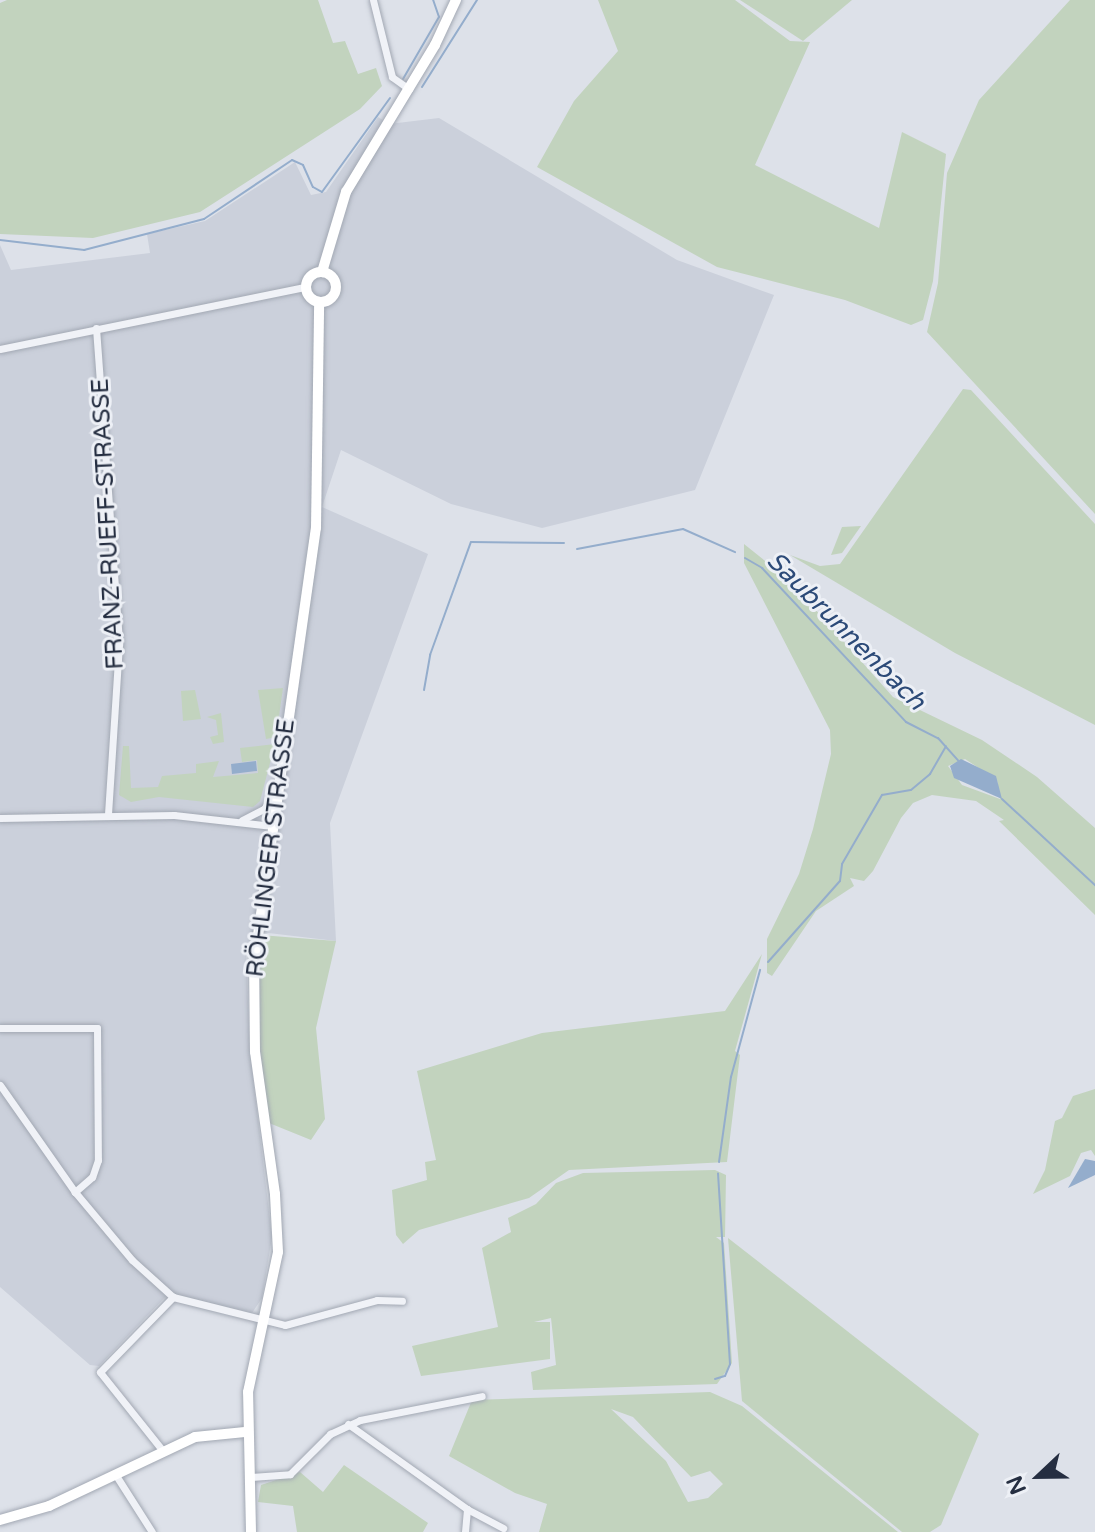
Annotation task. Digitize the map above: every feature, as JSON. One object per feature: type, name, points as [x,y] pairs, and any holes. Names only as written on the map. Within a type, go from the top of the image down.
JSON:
[{"type":"street","points":[[373,0],[392,77],[409,89]]},
{"type":"street","points":[[306,287],[309,278],[322,272],[346,192],[409,89],[456,0]]},
{"type":"street","points":[[306,287],[319,302],[331,299],[337,286],[322,272]]},
{"type":"street","points":[[0,349],[306,287]]},
{"type":"street","name":"RÖHLINGER STRASSE","points":[[251,1532],[251,1477],[245,1432],[248,1392],[277,1264],[277,1223],[253,990],[276,791],[316,528],[319,302]]},
{"type":"street","name":"FRANZ-RUEFF-STRASSE","points":[[96,328],[119,644],[108,816]]},
{"type":"street","points":[[240,821],[264,809],[276,791]]},
{"type":"street","points":[[0,818],[108,816],[240,821],[272,826]]},
{"type":"street","points":[[0,1028],[97,1028],[98,1160],[92,1177],[75,1192]]},
{"type":"street","points":[[0,1085],[75,1192],[132,1260],[173,1297],[263,1322],[285,1325],[377,1300],[402,1301]]},
{"type":"street","points":[[163,1451],[100,1372],[173,1297]]},
{"type":"street","points":[[251,1477],[290,1474],[348,1424],[482,1396]]},
{"type":"street","points":[[348,1424],[467,1509],[503,1528]]},
{"type":"street","points":[[0,1520],[117,1477],[195,1437],[245,1432]]},
{"type":"street","points":[[117,1477],[152,1532]]},
{"type":"street","points":[[465,1532],[467,1509]]},
{"type":"shaded area","points":[[378,117],[389,124],[439,118],[677,260],[774,295],[695,490],[542,528],[451,504],[341,450],[322,507],[428,554],[330,823],[336,941],[260,932],[246,952],[250,1052],[272,1237],[262,1298],[252,1313],[169,1293],[99,1366],[90,1365],[0,1287],[0,245],[11,270],[150,253],[147,234],[205,221],[295,162],[311,195],[326,192]]},
{"type":"green space","points":[[7,0],[318,0],[333,43],[345,41],[358,74],[376,68],[382,86],[360,109],[200,212],[93,238],[0,234],[0,3]]},
{"type":"green space","points":[[598,0],[735,0],[790,41],[810,42],[755,165],[879,228],[902,132],[946,154],[933,281],[923,320],[911,325],[845,300],[717,267],[537,167],[574,101],[618,51]]},
{"type":"green space","points":[[740,0],[852,0],[803,41]]},
{"type":"green space","points":[[1070,0],[1095,0],[1095,514],[927,332],[938,283],[947,173],[979,100]]},
{"type":"green space","points":[[963,389],[971,390],[1095,524],[1095,725],[955,653],[790,555],[820,566],[840,564]]},
{"type":"green space","points":[[861,526],[842,553],[831,555],[842,527]]},
{"type":"green space","points":[[744,544],[790,581],[893,697],[982,740],[1037,777],[1095,828],[1095,915],[999,821],[1004,820],[976,801],[932,795],[913,803],[901,818],[873,871],[864,881],[850,878],[854,886],[816,911],[772,976],[767,973],[767,939],[799,874],[813,829],[831,754],[830,730],[744,563]],"holes":[[[965,759],[997,780],[1000,799],[962,785],[948,766]]]},
{"type":"green space","points":[[283,688],[276,737],[266,739],[258,690]]},
{"type":"green space","points":[[195,690],[201,719],[183,721],[181,691]]},
{"type":"green space","points":[[221,713],[224,742],[213,744],[210,737],[218,735],[216,720],[207,717]]},
{"type":"green space","points":[[275,744],[260,801],[253,807],[159,797],[131,802],[119,795],[123,746],[129,746],[131,788],[158,787],[162,776],[196,773],[196,764],[219,761],[213,777],[258,773],[257,760],[242,762],[240,748]]},
{"type":"green space","points":[[260,935],[336,941],[316,1028],[325,1119],[311,1140],[269,1123],[259,1040]]},
{"type":"green space","points":[[762,954],[735,1051],[740,1055],[727,1162],[569,1170],[529,1198],[419,1230],[403,1244],[396,1235],[392,1190],[427,1180],[425,1162],[436,1160],[417,1071],[542,1033],[725,1011]]},
{"type":"green space","points":[[1095,1089],[1095,1156],[1091,1150],[1081,1153],[1070,1176],[1033,1194],[1045,1170],[1055,1121],[1062,1118],[1073,1096]]},
{"type":"green space","points":[[715,1170],[726,1175],[725,1237],[716,1237],[724,1243],[732,1363],[717,1384],[533,1390],[531,1372],[556,1365],[551,1318],[534,1322],[550,1322],[550,1359],[421,1376],[412,1346],[498,1327],[482,1248],[511,1232],[508,1218],[536,1204],[556,1183],[583,1173]]},
{"type":"green space","points":[[728,1238],[979,1434],[941,1525],[930,1532],[902,1532],[742,1401]]},
{"type":"green space","points":[[710,1392],[742,1406],[898,1532],[539,1532],[547,1504],[515,1493],[449,1456],[472,1400]],"holes":[[[611,1409],[633,1417],[691,1477],[710,1471],[723,1484],[708,1498],[688,1502],[666,1461]]]},
{"type":"green space","points":[[344,1465],[428,1523],[423,1532],[297,1532],[293,1506],[258,1502],[261,1485],[300,1472],[323,1492]]},
{"type":"water","points":[[961,759],[996,776],[1002,799],[954,778],[950,766]]},
{"type":"water","points":[[256,761],[257,771],[232,774],[231,764]]},
{"type":"water","points":[[1085,1159],[1095,1161],[1095,1175],[1068,1188]]},
{"type":"waterway","points":[[403,79],[439,17],[433,0]]},
{"type":"waterway","points":[[422,87],[477,0]]},
{"type":"waterway","points":[[0,240],[84,250],[204,219],[292,160],[303,165],[313,187],[322,192],[390,98]]},
{"type":"waterway","name":"Saubrunnenbach","points":[[577,549],[683,529],[735,552]]},
{"type":"waterway","name":"Saubrunnenbach","points":[[424,690],[430,655],[471,542],[564,543]]},
{"type":"waterway","name":"Saubrunnenbach","points":[[745,558],[762,568],[906,722],[938,738],[958,760]]},
{"type":"waterway","points":[[768,962],[840,881],[842,864],[882,795],[911,790],[930,774],[946,746]]},
{"type":"waterway","name":"Saubrunnenbach","points":[[1002,799],[1095,885]]},
{"type":"waterway","points":[[719,1162],[731,1077],[760,970]]},
{"type":"waterway","points":[[715,1379],[725,1376],[730,1364],[718,1173]]}]
